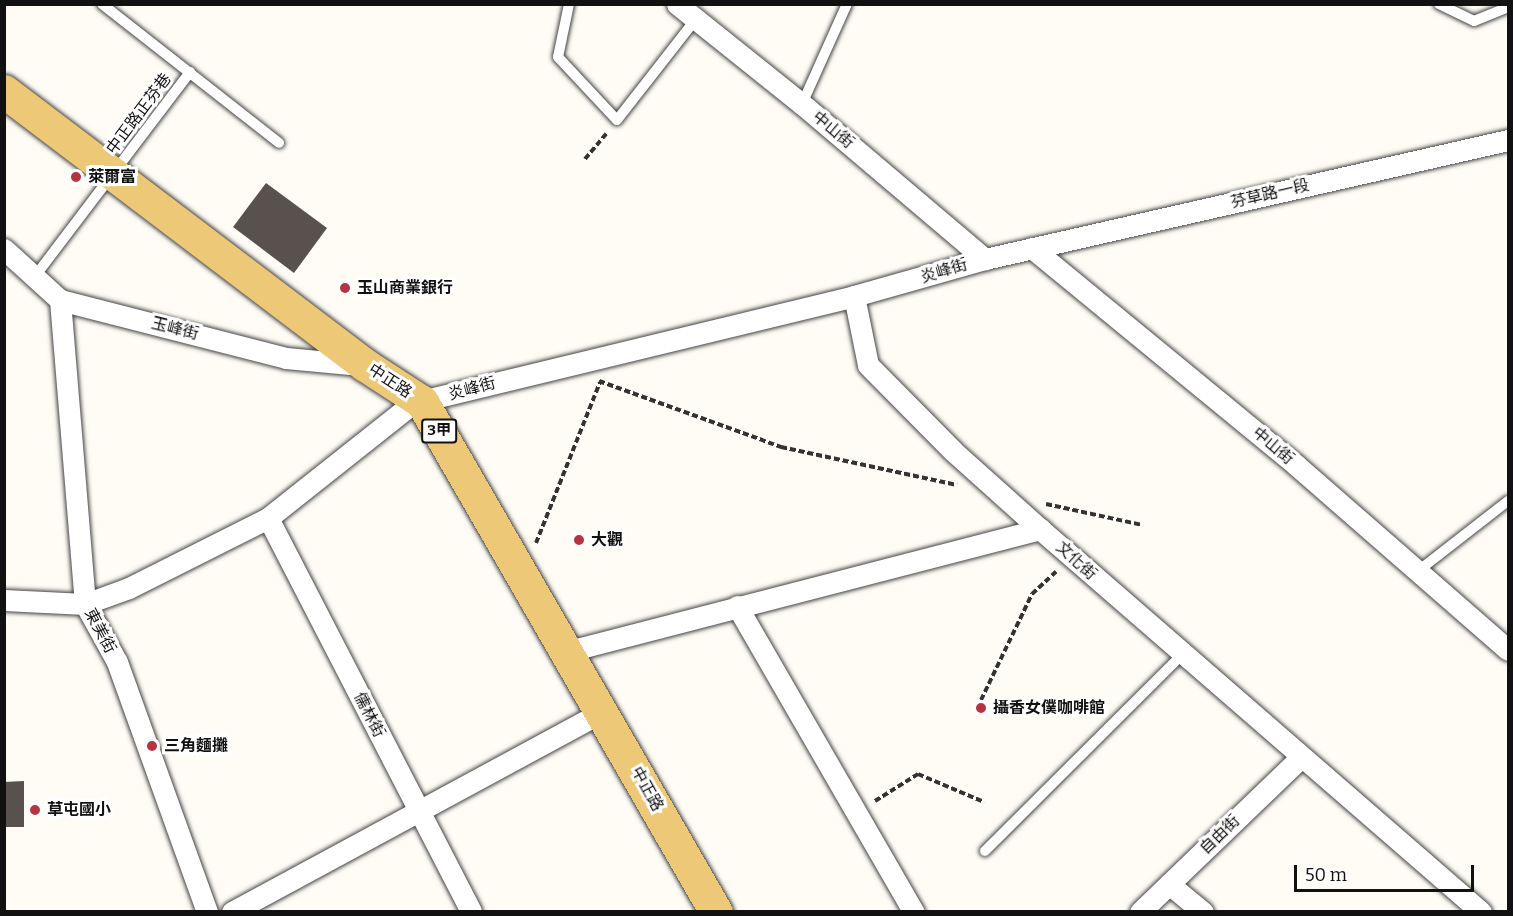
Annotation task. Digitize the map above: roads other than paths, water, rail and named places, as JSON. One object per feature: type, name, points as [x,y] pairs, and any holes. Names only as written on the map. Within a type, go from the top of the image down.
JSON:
[{"type":"main road","name":"中正路","points":[[4,91],[365,365],[422,402],[569,651],[716,912]]},
{"type":"street","name":"中山街","points":[[676,4],[802,104],[985,259]]},
{"type":"street","name":"芬草路一段","points":[[985,259],[1509,140]]},
{"type":"street","name":"中山街","points":[[1032,248],[1176,365],[1509,650]]},
{"type":"street","points":[[4,249],[36,275],[60,300]]},
{"type":"street","name":"炎峰街","points":[[4,600],[85,604],[129,588],[268,518],[413,403],[854,296],[985,259]]},
{"type":"street","points":[[854,296],[868,365],[1040,529]]},
{"type":"street","name":"玉峰街","points":[[60,300],[286,358],[365,365]]},
{"type":"street","name":"東美街","points":[[60,300],[85,604],[117,662],[207,912]]},
{"type":"street","name":"儒林街","points":[[268,518],[471,912]]},
{"type":"street","name":"文化街","points":[[569,651],[1040,529],[1300,758],[1481,912]]},
{"type":"street","points":[[737,606],[914,912]]},
{"type":"street","points":[[232,912],[420,813],[603,711]]},
{"type":"street","name":"自由街","points":[[1140,912],[1300,758]]},
{"type":"street","points":[[1169,884],[1203,912]]},
{"type":"lane","points":[[102,4],[279,142]]},
{"type":"lane","points":[[569,4],[558,57],[617,120],[696,19]]},
{"type":"lane","points":[[802,104],[848,4]]},
{"type":"lane","points":[[1439,4],[1474,21],[1509,7]]},
{"type":"lane","name":"中正路正芬巷","points":[[36,275],[190,72]]},
{"type":"lane","points":[[1418,571],[1509,501]]},
{"type":"lane","points":[[986,851],[1182,655]]},
{"type":"place","name":"萊爾富","points":[[76,177]]},
{"type":"place","name":"玉山商業銀行","points":[[345,288]]},
{"type":"place","name":"大觀","points":[[579,540]]},
{"type":"place","name":"攝香女僕咖啡館","points":[[981,708]]},
{"type":"place","name":"三角麵攤","points":[[152,746]]},
{"type":"place","name":"草屯國小","points":[[35,810]]}]
